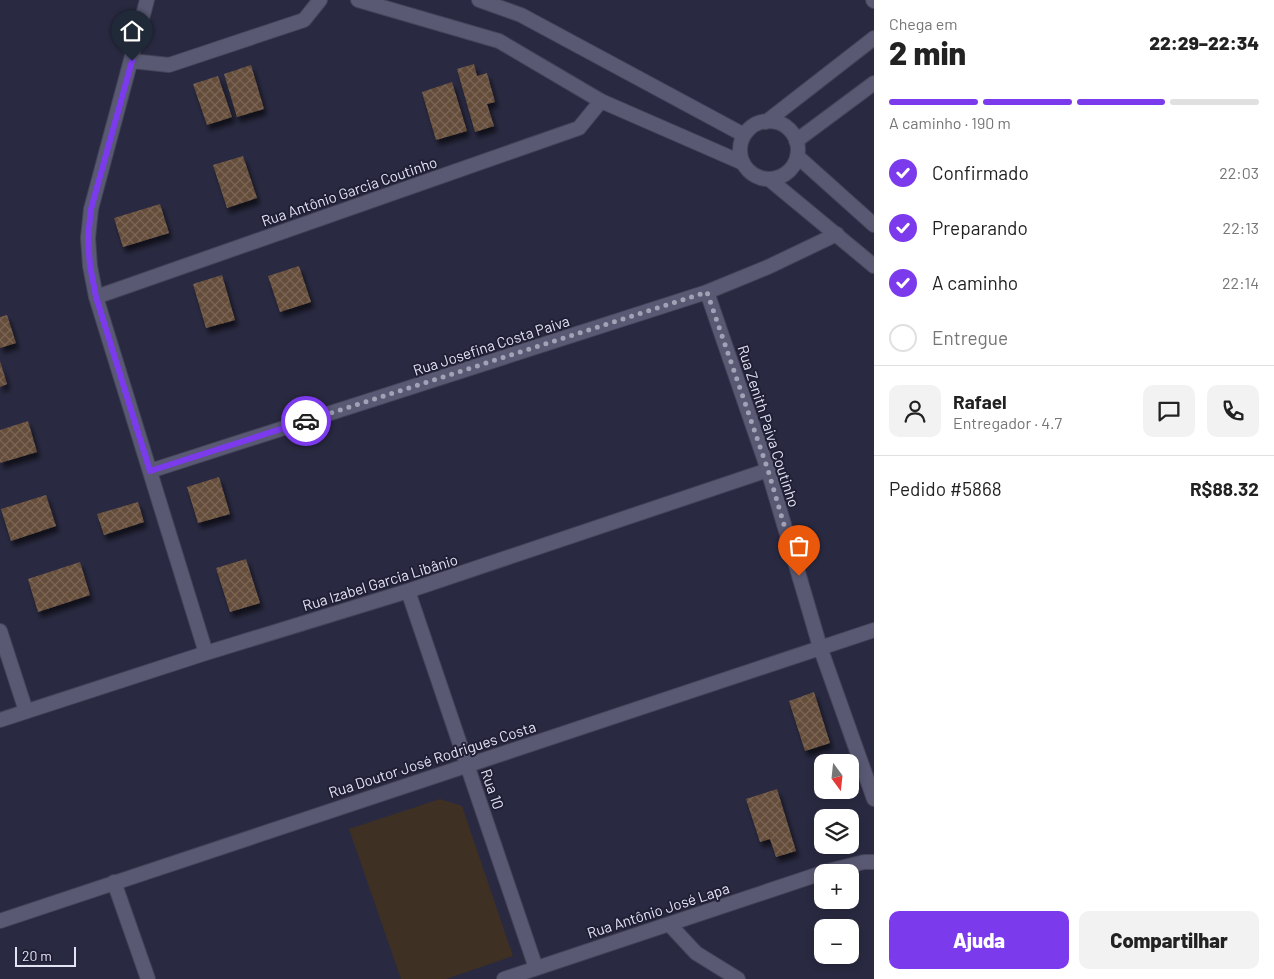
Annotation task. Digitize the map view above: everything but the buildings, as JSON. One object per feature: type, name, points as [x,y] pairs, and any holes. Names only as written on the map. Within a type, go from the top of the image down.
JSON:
[{"type":"street","points":[[147,0],[91,209],[88,238],[90,266],[96,297],[206,653]]},
{"type":"street","points":[[132,61],[169,65],[304,20],[320,0]]},
{"type":"street","points":[[358,0],[499,41],[601,101],[743,163],[754,175],[769,179],[874,266]]},
{"type":"street","points":[[479,0],[521,15],[744,135]]},
{"type":"street","points":[[743,163],[740,154],[741,144],[744,135],[750,128],[766,122],[874,38]]},
{"type":"street","points":[[796,141],[874,82]]},
{"type":"street","name":"Rua Antônio Garcia Coutinho","points":[[96,297],[580,128],[601,101]]},
{"type":"street","points":[[766,122],[775,122],[792,132],[796,141],[797,156],[794,165],[787,172],[779,177],[769,179]]},
{"type":"street","points":[[797,156],[874,225]]},
{"type":"street","name":"Rua Josefina Costa Paiva","points":[[150,471],[707,292],[768,267],[837,234]]},
{"type":"street","name":"Rua Zenith Paiva Coutinho","points":[[707,292],[768,470],[820,647],[874,799]]},
{"type":"street","name":"Rua Izabel Garcia Libânio","points":[[0,720],[206,653],[408,592],[768,470]]},
{"type":"street","name":"Rua 10","points":[[408,592],[536,968]]},
{"type":"street","name":"Rua Doutor José Rodrigues Costa","points":[[0,921],[874,630]]},
{"type":"street","points":[[0,631],[26,711]]},
{"type":"street","name":"Rua Antônio José Lapa","points":[[857,864],[874,862]]},
{"type":"street","name":"Rua Antônio José Lapa","points":[[504,979],[814,876]]},
{"type":"street","points":[[114,882],[148,979]]},
{"type":"street","points":[[669,924],[696,953],[738,979]]},
{"type":"shaded area","points":[[440,799],[462,806],[513,956],[446,979],[401,979],[349,829]]},
{"type":"way so far","points":[[306,421],[707,292],[768,470],[799,576]]},
{"type":"route","points":[[132,61],[91,209],[88,238],[90,266],[96,297],[150,471],[306,421]]}]
